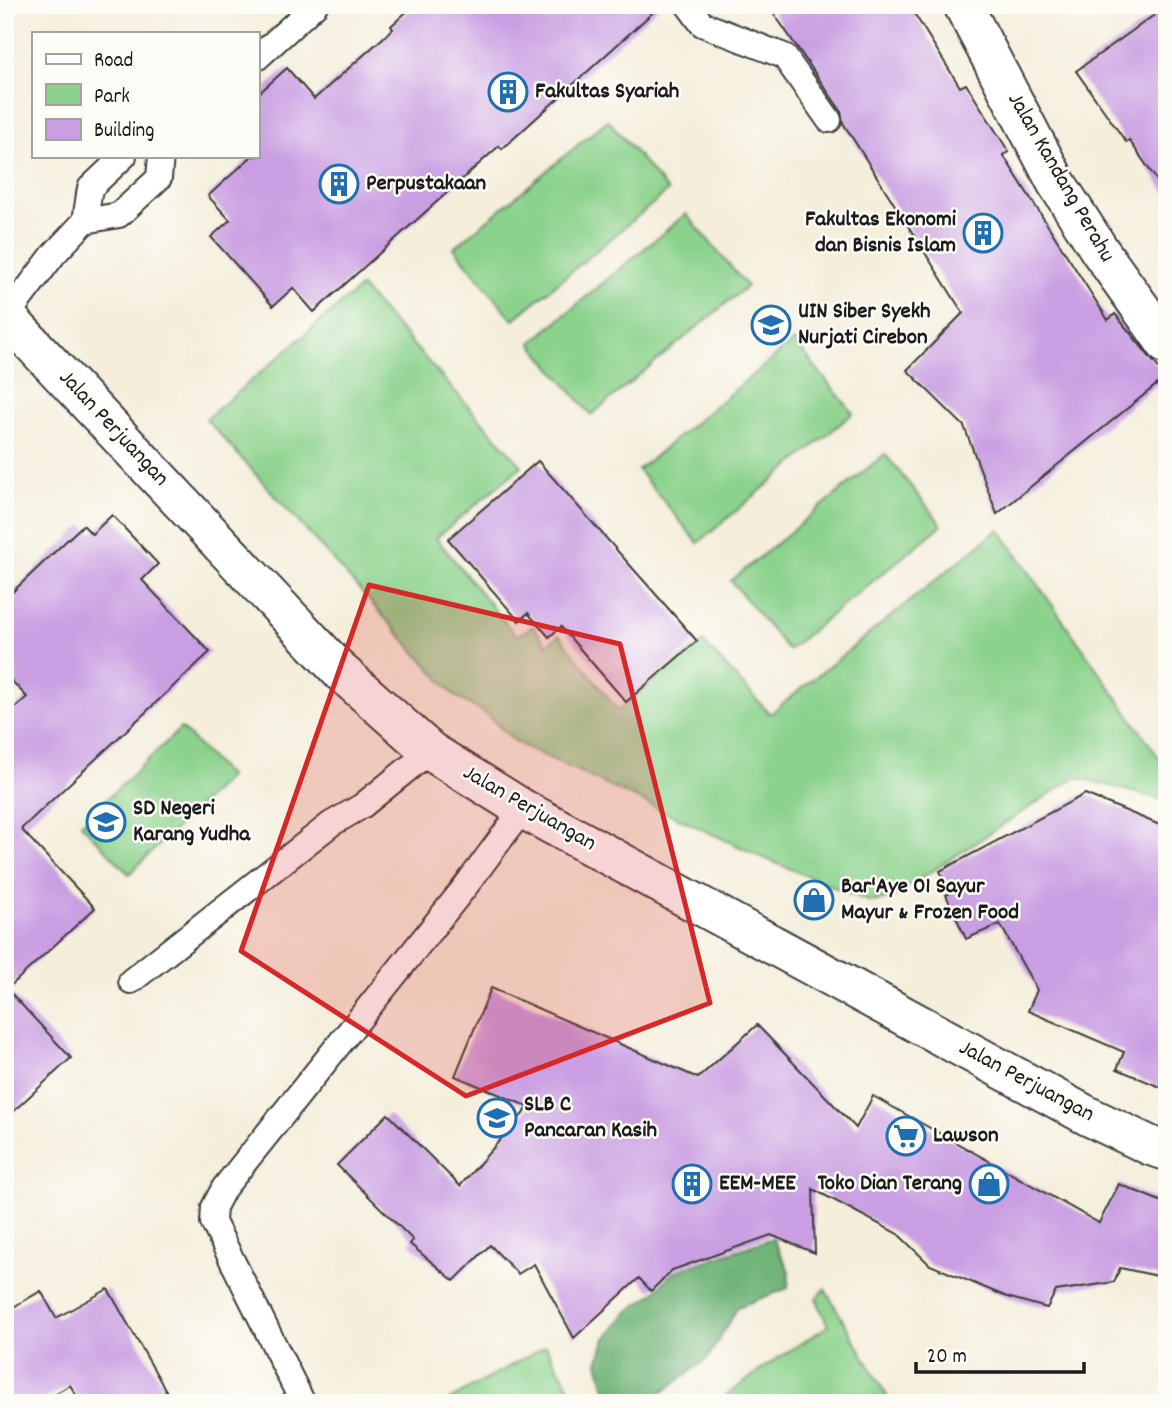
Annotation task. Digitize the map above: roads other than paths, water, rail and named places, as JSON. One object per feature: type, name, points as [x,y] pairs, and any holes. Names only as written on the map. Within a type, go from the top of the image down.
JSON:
[{"type":"street","name":"Jalan Kandang Perahu","points":[[963,5],[1056,182],[1100,251],[1160,322]]},
{"type":"street","name":"Jalan Perjuangan","points":[[6,316],[341,673],[430,751],[523,809],[1087,1115],[1167,1151]]},
{"type":"lane","points":[[259,56],[315,5]]},
{"type":"lane","points":[[688,5],[702,24],[784,56],[829,120]]},
{"type":"lane","points":[[6,316],[54,254],[85,221],[90,188],[122,158]]},
{"type":"lane","points":[[85,221],[119,215],[159,178],[161,158]]},
{"type":"lane","points":[[131,981],[331,824],[362,806],[430,751]]},
{"type":"lane","points":[[303,1403],[213,1222],[214,1207],[224,1188],[465,887],[523,809]]},
{"type":"place","name":"Fakultas Syariah","points":[[508,92]]},
{"type":"place","name":"Perpustakaan","points":[[339,184]]},
{"type":"place","name":"Fakultas Ekonomi dan Bisnis Islam","points":[[983,233]]},
{"type":"place","name":"UIN Siber Syekh Nurjati Cirebon","points":[[771,325]]},
{"type":"place","name":"SD Negeri Karang Yudha","points":[[106,822]]},
{"type":"place","name":"Bar'Aye 01 Sayur Mayur & Frozen Food","points":[[814,900]]},
{"type":"place","name":"SLB C Pancaran Kasih","points":[[497,1118]]},
{"type":"place","name":"Lawson","points":[[906,1136]]},
{"type":"place","name":"EEM-MEE","points":[[692,1184]]},
{"type":"place","name":"Toko Dian Terang","points":[[989,1184]]}]
